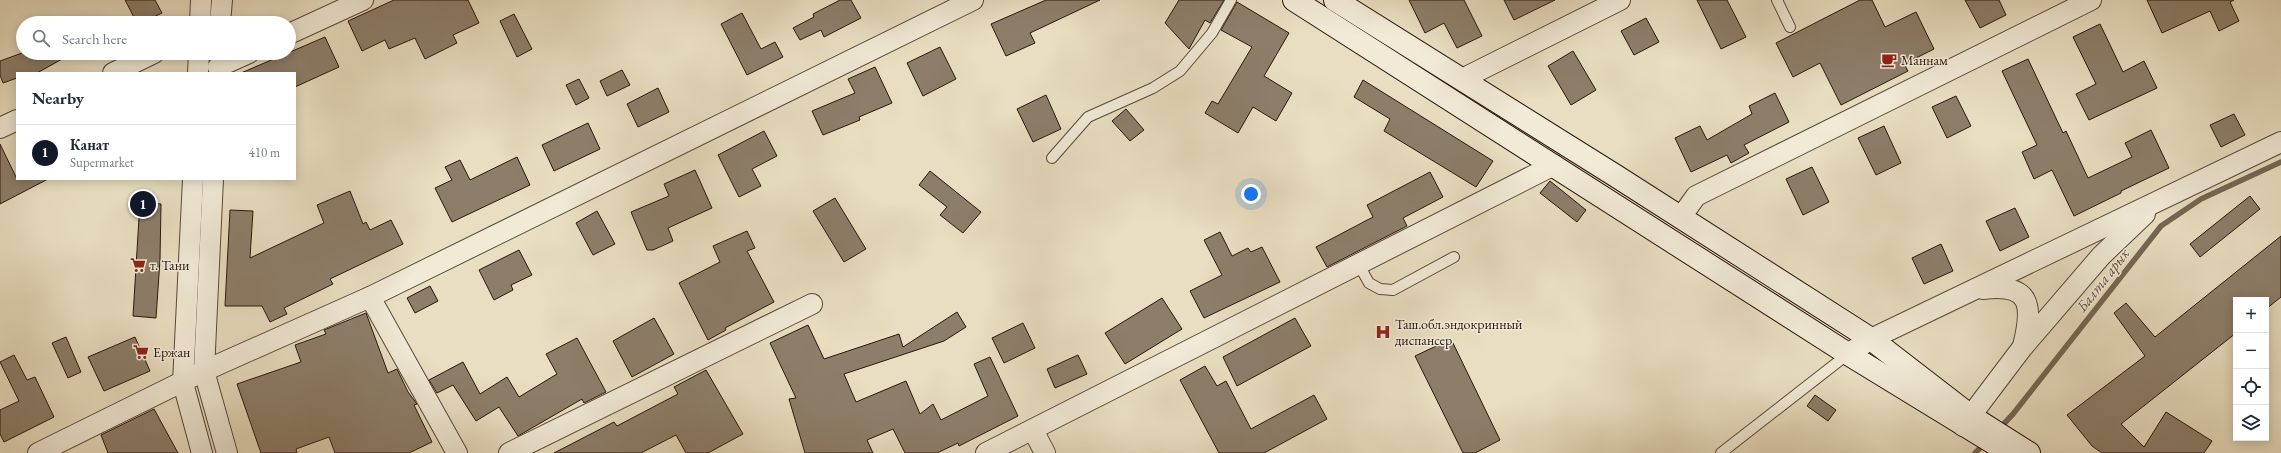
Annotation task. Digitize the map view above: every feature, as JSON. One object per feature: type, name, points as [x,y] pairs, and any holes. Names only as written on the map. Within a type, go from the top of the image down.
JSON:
[{"type":"main road","points":[[1294,0],[1848,354],[1973,425]]},
{"type":"main road","points":[[1335,0],[1681,217],[1871,339],[1973,425],[2005,449],[2029,453]]},
{"type":"street","points":[[200,16],[201,0]]},
{"type":"street","points":[[221,16],[222,0]]},
{"type":"street","points":[[296,31],[363,0]]},
{"type":"street","points":[[38,453],[204,371],[370,298],[973,0]]},
{"type":"street","points":[[1462,79],[1620,0]]},
{"type":"street","points":[[1681,217],[1696,196],[2091,0]]},
{"type":"street","points":[[115,72],[140,60]]},
{"type":"street","points":[[198,72],[199,60]]},
{"type":"street","points":[[219,64],[230,60]]},
{"type":"street","points":[[0,128],[16,120]]},
{"type":"street","points":[[1848,354],[1871,339],[2281,142]]},
{"type":"street","points":[[986,453],[1360,265],[1554,165]]},
{"type":"street","points":[[193,180],[183,382],[202,453]]},
{"type":"street","points":[[213,180],[204,371],[227,453]]},
{"type":"street","points":[[1973,425],[2022,348],[2101,256],[2158,202]]},
{"type":"street","points":[[1975,290],[2003,286],[2013,288],[2022,297],[2028,308],[2029,320],[2022,348]]},
{"type":"street","points":[[370,298],[457,453]]},
{"type":"street","points":[[509,453],[812,304]]},
{"type":"street","points":[[1033,430],[1045,453]]},
{"type":"lane","points":[[1052,158],[1088,117],[1153,88],[1180,71],[1212,33],[1231,0]]},
{"type":"lane","points":[[1777,0],[1790,27]]},
{"type":"lane","points":[[1360,265],[1369,283],[1380,289],[1393,290],[1454,257]]},
{"type":"lane","points":[[1721,453],[1848,354]]},
{"type":"building","points":[[125,0],[155,0],[162,13],[156,16],[133,16]]},
{"type":"building","points":[[394,0],[468,0],[479,23],[453,35],[457,43],[425,59],[415,38],[389,49],[385,40],[362,51],[348,21]]},
{"type":"building","points":[[840,0],[851,0],[861,18],[824,37],[821,30],[800,40],[793,28],[814,17],[813,14]]},
{"type":"building","points":[[1046,0],[1100,0],[1030,33],[1035,43],[1006,56],[991,24]]},
{"type":"building","points":[[1179,0],[1224,0],[1210,23],[1205,20],[1189,49],[1165,23]]},
{"type":"building","points":[[1409,0],[1464,0],[1482,36],[1457,48],[1444,23],[1425,33]]},
{"type":"building","points":[[1504,0],[1555,0],[1514,20]]},
{"type":"building","points":[[1697,0],[1727,0],[1746,37],[1721,49]]},
{"type":"building","points":[[1860,0],[1872,0],[1885,27],[1916,12],[1934,49],[1904,64],[1908,71],[1841,105],[1820,63],[1793,77],[1776,43]]},
{"type":"building","points":[[1965,0],[1999,0],[2006,15],[1980,28]]},
{"type":"building","points":[[2147,0],[2234,0],[2230,2],[2239,21],[2219,31],[2210,11],[2162,33]]},
{"type":"building","points":[[1237,2],[1289,33],[1264,76],[1292,93],[1276,121],[1253,107],[1238,133],[1205,113],[1212,101],[1218,104],[1252,47],[1221,30]]},
{"type":"building","points":[[742,13],[761,49],[775,42],[783,57],[747,75],[721,24]]},
{"type":"building","points":[[514,14],[532,49],[517,57],[500,21]]},
{"type":"building","points":[[1646,18],[1659,42],[1634,55],[1621,31]]},
{"type":"building","points":[[2100,24],[2123,72],[2144,61],[2157,88],[2089,120],[2076,94],[2096,84],[2073,37]]},
{"type":"building","points":[[325,37],[339,67],[296,87],[296,72],[243,72],[271,60],[296,60],[296,49]]},
{"type":"building","points":[[940,47],[956,79],[923,96],[907,63]]},
{"type":"building","points":[[1573,51],[1596,90],[1571,105],[1548,66]]},
{"type":"building","points":[[16,55],[16,60],[60,60],[39,72],[16,72],[16,78],[3,83],[0,75],[0,61]]},
{"type":"building","points":[[2028,59],[2063,133],[2066,131],[2088,178],[2132,157],[2125,143],[2151,130],[2169,168],[2074,216],[2052,170],[2034,179],[2022,152],[2037,145],[2002,71]]},
{"type":"building","points":[[875,67],[892,103],[859,117],[860,120],[823,135],[812,111],[855,93],[848,79]]},
{"type":"building","points":[[622,70],[630,85],[607,96],[600,81]]},
{"type":"building","points":[[579,79],[589,98],[576,105],[566,85]]},
{"type":"building","points":[[1363,80],[1493,161],[1476,187],[1384,131],[1390,119],[1354,97]]},
{"type":"building","points":[[658,88],[669,112],[638,127],[627,104]]},
{"type":"building","points":[[1775,93],[1789,122],[1744,145],[1749,153],[1731,163],[1727,155],[1691,172],[1675,138],[1700,126],[1707,140],[1752,114],[1749,106]]},
{"type":"building","points":[[1046,95],[1061,129],[1033,142],[1017,109]]},
{"type":"building","points":[[1956,96],[1971,126],[1947,138],[1932,107]]},
{"type":"building","points":[[1126,109],[1144,130],[1130,141],[1112,121]]},
{"type":"building","points":[[2234,114],[2245,135],[2221,147],[2210,125]]},
{"type":"building","points":[[588,123],[600,149],[554,171],[542,145]]},
{"type":"building","points":[[1884,126],[1901,163],[1876,175],[1858,138]]},
{"type":"building","points":[[764,131],[777,156],[752,169],[761,186],[739,197],[718,155]]},
{"type":"building","points":[[0,144],[16,177],[16,180],[46,180],[0,204]]},
{"type":"building","points":[[517,157],[530,185],[452,222],[435,188],[452,180],[445,167],[460,160],[470,180]]},
{"type":"building","points":[[1812,167],[1829,202],[1803,215],[1786,179]]},
{"type":"building","points":[[695,170],[712,208],[668,228],[673,241],[653,250],[647,250],[631,212],[669,196],[664,184]]},
{"type":"building","points":[[930,171],[981,212],[963,233],[940,215],[947,207],[919,185]]},
{"type":"building","points":[[1430,172],[1443,197],[1403,218],[1407,226],[1327,267],[1316,247],[1373,217],[1367,205]]},
{"type":"building","points":[[1550,181],[1586,210],[1577,222],[1540,193]]},
{"type":"building","points":[[350,191],[363,224],[366,222],[370,230],[391,220],[403,244],[330,279],[333,284],[284,308],[287,314],[270,322],[262,306],[225,306],[230,210],[253,211],[250,258],[324,223],[317,205]]},
{"type":"building","points":[[2250,196],[2260,209],[2200,257],[2190,244]]},
{"type":"building","points":[[835,198],[866,249],[844,262],[813,211]]},
{"type":"building","points":[[140,202],[161,204],[160,260],[156,318],[133,316]]},
{"type":"building","points":[[2015,208],[2029,237],[2000,251],[1986,221]]},
{"type":"building","points":[[597,211],[615,244],[593,255],[576,223]]},
{"type":"building","points":[[747,231],[755,248],[747,251],[774,302],[725,328],[726,330],[708,340],[679,283],[720,262],[713,246]]},
{"type":"building","points":[[1220,232],[1232,256],[1248,248],[1251,252],[1262,247],[1280,282],[1204,318],[1190,291],[1222,275],[1204,240]]},
{"type":"building","points":[[2281,236],[2281,297],[2269,307],[2269,297],[2233,297],[2233,335],[2121,424],[2144,447],[2166,412],[2212,441],[2204,453],[2102,453],[2092,446],[2067,415],[2145,356],[2114,313],[2126,303],[2155,337]]},
{"type":"building","points":[[1941,244],[1953,271],[1924,284],[1912,258]]},
{"type":"building","points":[[519,250],[532,275],[511,285],[513,290],[494,300],[479,270]]},
{"type":"building","points":[[430,286],[438,301],[415,313],[407,298]]},
{"type":"building","points":[[1162,298],[1182,329],[1125,364],[1105,333]]},
{"type":"building","points":[[957,312],[966,327],[944,341],[844,374],[856,402],[906,381],[920,414],[933,404],[941,420],[988,396],[974,364],[990,357],[1018,416],[959,446],[958,443],[937,453],[905,453],[893,429],[867,440],[873,453],[805,453],[789,399],[796,398],[770,343],[808,325],[824,359],[899,334],[903,347]]},
{"type":"building","points":[[366,313],[388,373],[397,369],[408,392],[417,404],[414,405],[432,442],[409,453],[335,453],[329,437],[296,449],[297,453],[261,453],[237,384],[301,362],[295,345],[326,334],[324,330]]},
{"type":"building","points":[[654,318],[674,354],[632,377],[613,341]]},
{"type":"building","points":[[1295,318],[1311,346],[1237,386],[1223,357]]},
{"type":"building","points":[[1023,323],[1035,348],[1004,363],[992,338]]},
{"type":"building","points":[[66,337],[81,372],[68,378],[52,343]]},
{"type":"building","points":[[135,337],[150,371],[104,391],[88,357]]},
{"type":"building","points":[[577,338],[606,392],[584,403],[582,399],[518,436],[499,407],[476,421],[453,385],[437,393],[429,380],[463,362],[480,394],[507,377],[519,397],[557,374],[546,354]]},
{"type":"building","points":[[1451,339],[1500,440],[1475,453],[1463,453],[1415,356]]},
{"type":"building","points":[[14,355],[27,380],[35,377],[54,417],[4,442],[0,434],[0,410],[19,401],[0,362]]},
{"type":"building","points":[[1078,355],[1087,374],[1055,388],[1047,369]]},
{"type":"building","points":[[1205,366],[1217,386],[1226,381],[1251,429],[1314,395],[1327,419],[1264,453],[1219,453],[1180,380]]},
{"type":"building","points":[[706,370],[743,434],[708,453],[686,453],[676,435],[641,453],[554,453],[614,422],[617,426],[678,394],[674,387]]},
{"type":"building","points":[[1815,395],[1836,410],[1828,421],[1807,406]]},
{"type":"building","points":[[154,409],[178,453],[108,453],[101,435]]},
{"type":"waterway","name":"Балта арык","points":[[1999,429],[2013,414],[2161,226],[2201,199],[2281,162]]},
{"type":"waterway","name":"Балта арык","points":[[1975,453],[1985,443]]},
{"type":"place","name":"Маннам","points":[[1889,60]]},
{"type":"place","name":"Канат","points":[[143,204]]},
{"type":"place","name":"т. Тани","points":[[138,265]]},
{"type":"place","name":"Таш.обл.эндокринный диспансер","points":[[1383,332]]},
{"type":"place","name":"Ержан","points":[[141,352]]}]
